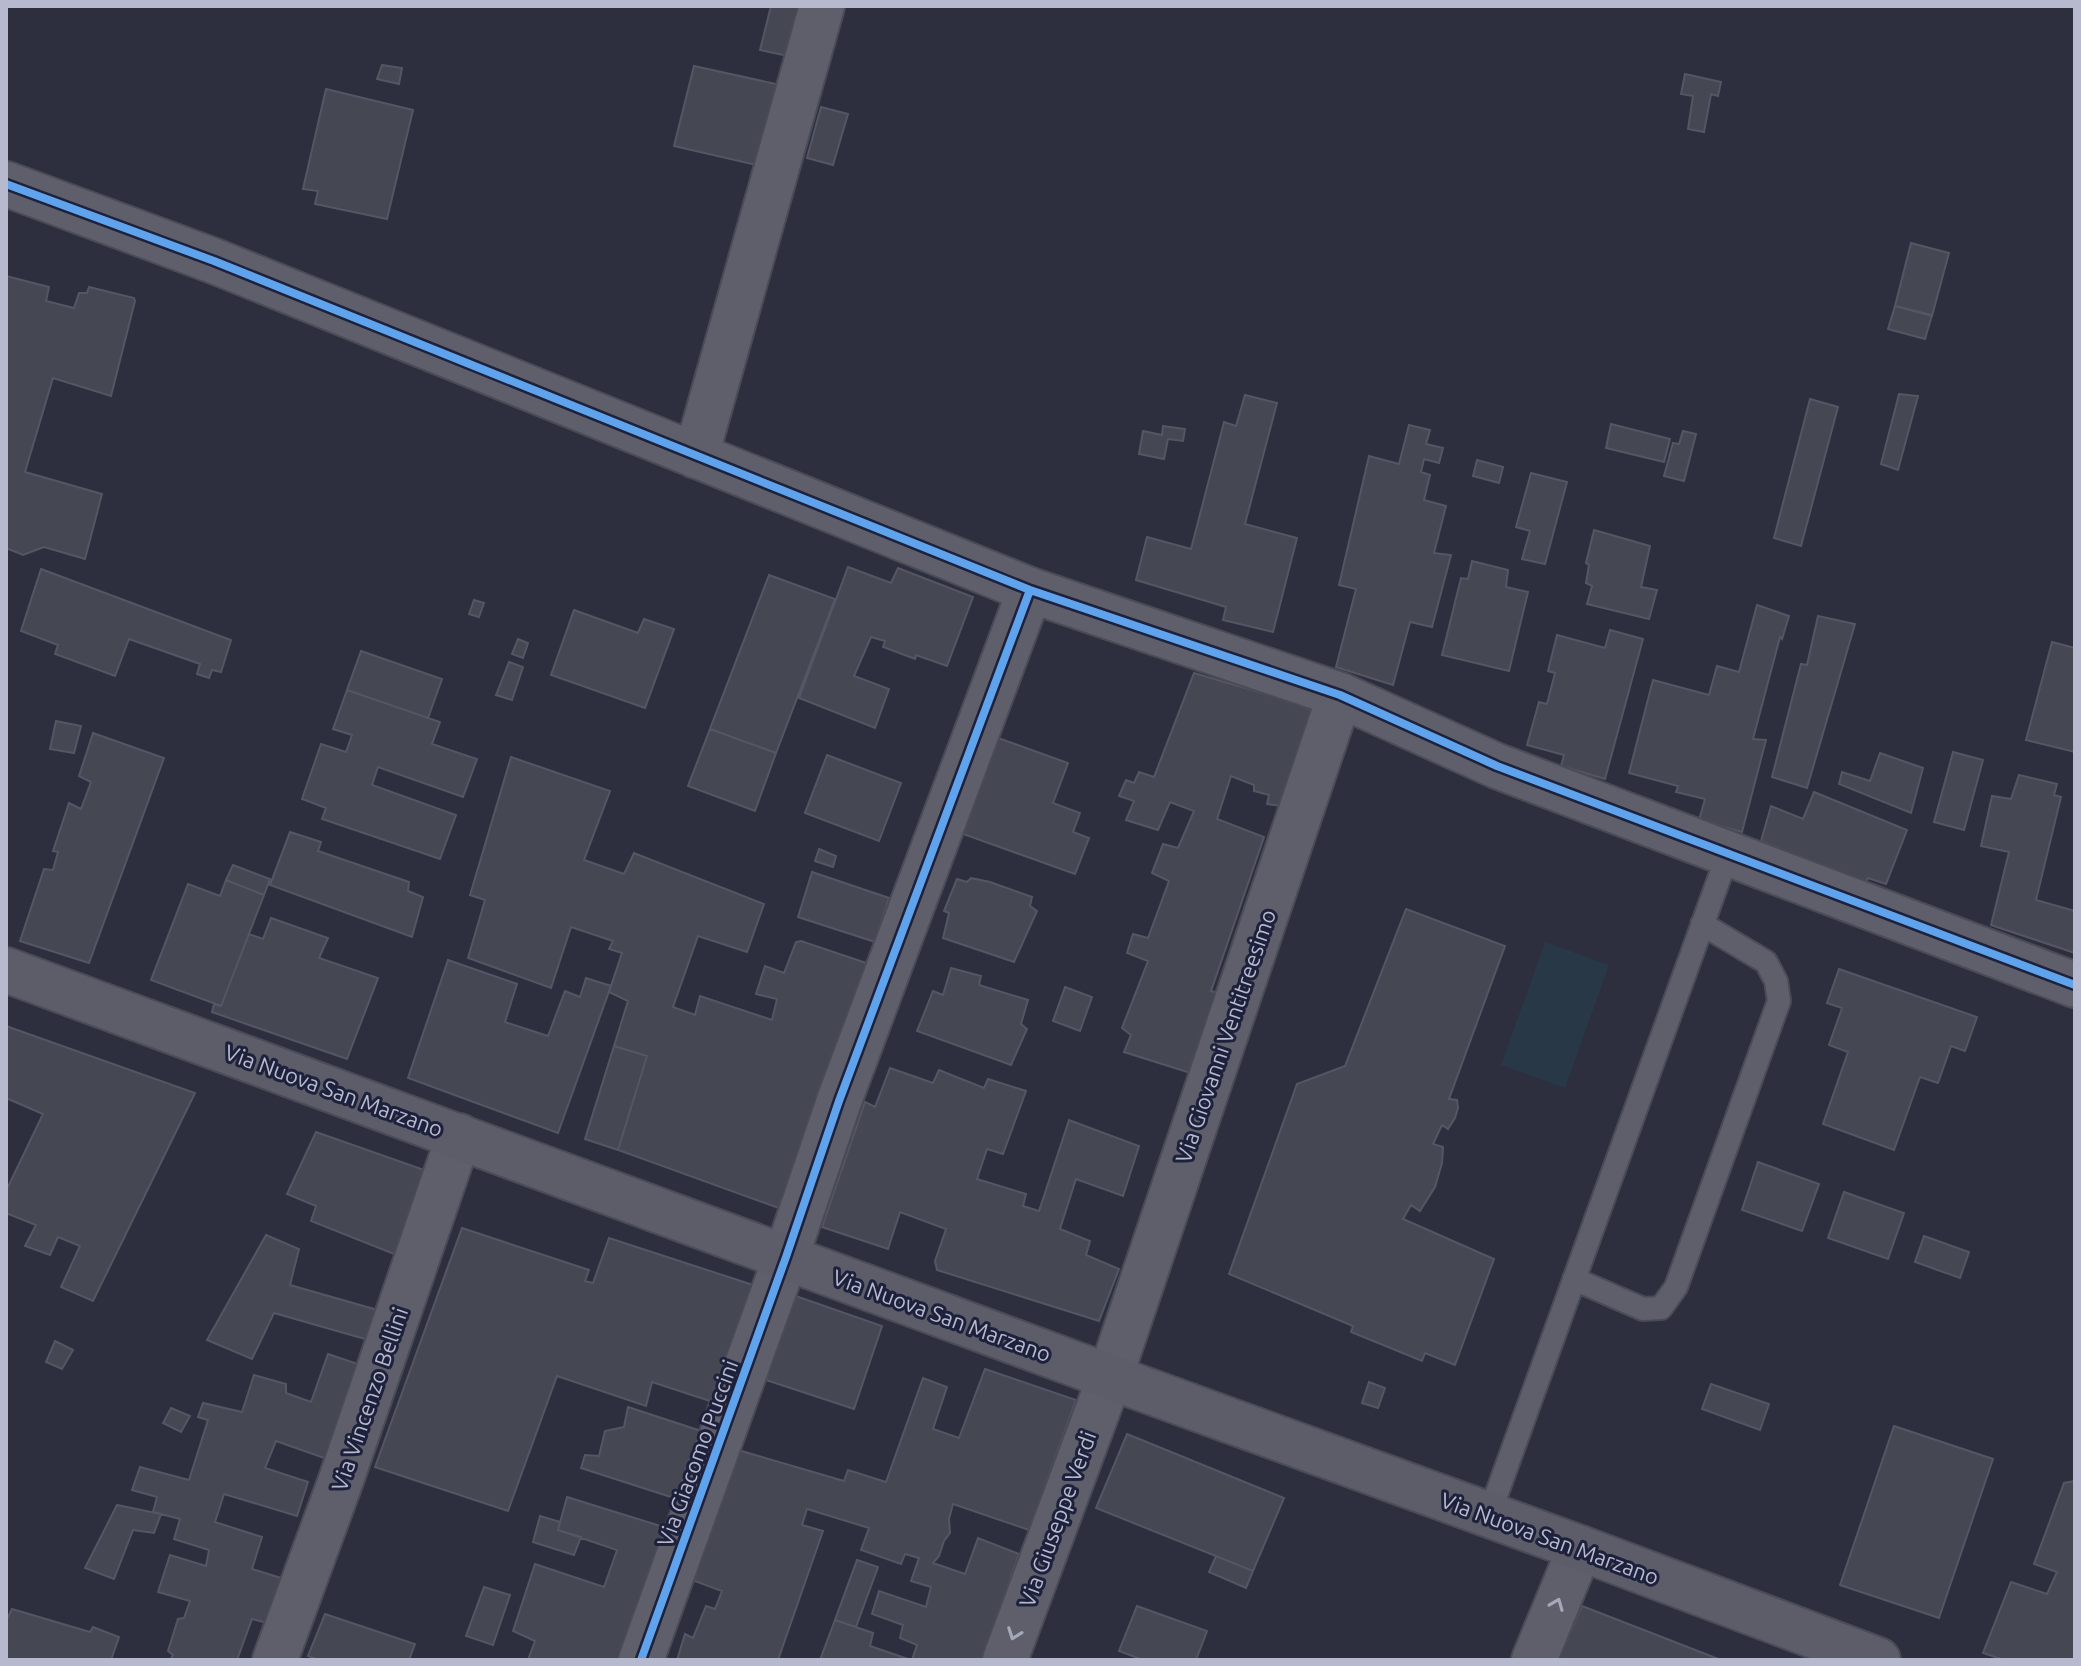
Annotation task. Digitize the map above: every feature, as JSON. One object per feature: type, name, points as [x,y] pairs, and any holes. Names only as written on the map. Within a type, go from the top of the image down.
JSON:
[{"type":"main road","name":"Via Nuova San Marzano","points":[[6,970],[1878,1660]]},
{"type":"street","points":[[696,456],[822,6]]},
{"type":"street","points":[[6,184],[214,261],[1030,590],[1340,695],[1497,766],[2075,985]]},
{"type":"street","name":"Via Giacomo Puccini","points":[[641,1660],[839,1101],[1030,590]]},
{"type":"street","name":"Via Giovanni Ventitreesimo","points":[[1110,1377],[1340,695]]},
{"type":"street","name":"Via Vincenzo Bellini","points":[[275,1660],[341,1480],[459,1136]]},
{"type":"street","name":"Via Giuseppe Verdi","points":[[1005,1660],[1110,1377]]},
{"type":"street","points":[[1534,1660],[1580,1548]]},
{"type":"lane","points":[[1489,1515],[1728,854]]},
{"type":"lane","points":[[1574,1279],[1643,1309],[1661,1308],[1676,1287],[1779,1001],[1776,981],[1766,962],[1702,924]]},
{"type":"shaded area","points":[[1545,942],[1609,965],[1565,1088],[1501,1065]]},
{"type":"building","points":[[771,6],[805,6],[793,57],[760,50]]},
{"type":"building","points":[[382,65],[402,68],[399,84],[377,79]]},
{"type":"building","points":[[694,66],[785,86],[765,167],[674,146]]},
{"type":"building","points":[[1685,74],[1721,82],[1718,96],[1711,94],[1704,132],[1688,129],[1693,96],[1681,94]]},
{"type":"building","points":[[326,89],[413,110],[387,219],[315,204],[318,191],[303,189]]},
{"type":"building","points":[[821,107],[848,114],[833,165],[807,158]]},
{"type":"building","points":[[1911,243],[1949,253],[1932,316],[1895,306]]},
{"type":"building","points":[[6,276],[49,287],[46,301],[74,308],[79,293],[87,293],[89,287],[134,298],[135,301],[111,396],[53,378],[25,472],[102,494],[85,559],[44,547],[23,555],[6,548]]},
{"type":"building","points":[[1895,306],[1932,315],[1925,339],[1888,329]]},
{"type":"building","points":[[1899,394],[1918,396],[1898,470],[1881,464]]},
{"type":"building","points":[[1245,395],[1277,403],[1245,524],[1297,538],[1273,632],[1223,620],[1226,607],[1136,580],[1147,537],[1191,549],[1224,422],[1236,426]]},
{"type":"building","points":[[1810,399],[1838,407],[1801,546],[1774,538]]},
{"type":"building","points":[[1611,424],[1670,439],[1664,462],[1606,448]]},
{"type":"building","points":[[1409,425],[1430,430],[1426,444],[1443,448],[1439,463],[1424,459],[1421,472],[1430,475],[1424,500],[1446,506],[1434,553],[1451,555],[1432,627],[1410,622],[1393,685],[1336,667],[1356,589],[1339,585],[1369,456],[1399,464]]},
{"type":"building","points":[[1163,426],[1185,429],[1183,441],[1168,439],[1164,459],[1139,454],[1143,431],[1162,435]]},
{"type":"building","points":[[1683,431],[1696,434],[1684,481],[1664,476],[1673,443],[1679,444]]},
{"type":"building","points":[[1477,460],[1503,467],[1499,483],[1473,476]]},
{"type":"building","points":[[1531,473],[1567,482],[1545,564],[1522,559],[1530,531],[1516,527]]},
{"type":"building","points":[[1594,530],[1650,546],[1641,587],[1657,590],[1649,619],[1587,604],[1592,586],[1586,583],[1589,565],[1586,563]]},
{"type":"building","points":[[1472,561],[1508,570],[1506,587],[1528,592],[1509,671],[1442,655],[1461,578],[1468,579]]},
{"type":"building","points":[[848,567],[891,583],[898,568],[973,597],[947,666],[883,647],[885,641],[871,637],[854,676],[889,689],[875,728],[799,698]]},
{"type":"building","points":[[41,569],[231,640],[221,672],[212,670],[209,678],[197,674],[200,664],[129,639],[115,676],[55,654],[58,645],[21,631]]},
{"type":"building","points":[[769,575],[835,599],[776,753],[710,729]]},
{"type":"building","points":[[474,600],[484,603],[479,617],[469,614]]},
{"type":"building","points":[[1757,605],[1789,616],[1782,639],[1780,637],[1753,739],[1766,740],[1742,832],[1699,820],[1705,799],[1676,792],[1678,786],[1629,773],[1653,680],[1709,695],[1717,666],[1739,672]]},
{"type":"building","points":[[574,610],[638,633],[644,619],[674,629],[645,708],[551,675]]},
{"type":"building","points":[[1818,616],[1855,624],[1807,788],[1772,777],[1801,664],[1807,665]]},
{"type":"building","points":[[1610,630],[1643,639],[1605,779],[1561,766],[1564,755],[1527,745],[1539,702],[1547,704],[1555,673],[1548,671],[1557,635],[1605,648]]},
{"type":"building","points":[[518,639],[528,643],[523,658],[512,654]]},
{"type":"building","points":[[2052,642],[2075,648],[2075,752],[2026,740]]},
{"type":"building","points":[[361,651],[442,679],[428,718],[347,690]]},
{"type":"building","points":[[509,662],[523,667],[512,700],[496,695]]},
{"type":"building","points":[[1194,673],[1303,705],[1312,711],[1281,806],[1267,804],[1269,795],[1254,791],[1254,785],[1231,776],[1217,819],[1264,837],[1211,991],[1226,995],[1197,1075],[1124,1052],[1131,1035],[1122,1028],[1148,961],[1127,953],[1133,934],[1148,938],[1169,881],[1152,873],[1163,844],[1178,848],[1194,811],[1170,802],[1158,830],[1126,820],[1134,801],[1119,796],[1126,780],[1134,783],[1139,772],[1154,777]]},
{"type":"building","points":[[347,690],[440,722],[432,744],[477,759],[463,797],[378,767],[372,785],[456,815],[440,859],[322,819],[326,808],[302,799],[321,744],[346,752],[352,735],[333,729]]},
{"type":"building","points":[[56,721],[81,726],[74,753],[50,749]]},
{"type":"building","points":[[710,729],[776,753],[755,811],[688,786]]},
{"type":"building","points":[[93,733],[164,758],[89,963],[20,941],[44,869],[53,870],[58,852],[53,851],[69,803],[81,809],[91,782],[79,776]]},
{"type":"building","points":[[998,738],[1068,763],[1053,803],[1080,813],[1073,832],[1089,838],[1075,874],[963,834]]},
{"type":"building","points":[[1953,752],[1983,760],[1964,830],[1934,822]]},
{"type":"building","points":[[1880,753],[1923,768],[1911,813],[1839,784],[1842,772],[1870,781]]},
{"type":"building","points":[[827,755],[901,783],[879,841],[805,813]]},
{"type":"building","points":[[511,757],[610,791],[584,860],[624,874],[634,853],[764,904],[747,952],[698,936],[673,1007],[695,1015],[700,996],[772,1020],[777,999],[756,994],[765,966],[784,973],[796,942],[801,941],[869,964],[787,1211],[618,1150],[647,1056],[614,1046],[628,1001],[609,992],[622,953],[609,949],[613,941],[571,927],[551,988],[468,958],[485,900],[470,895]]},
{"type":"building","points":[[2019,775],[2057,784],[2054,795],[2061,797],[2036,900],[2075,911],[2075,953],[1991,925],[2009,852],[1981,846],[1992,796],[2011,799]]},
{"type":"building","points":[[1814,792],[1907,830],[1886,884],[1868,878],[1865,884],[1761,841],[1771,806],[1803,819]]},
{"type":"building","points":[[290,832],[321,842],[318,851],[409,882],[408,891],[423,897],[412,937],[270,885]]},
{"type":"building","points":[[819,849],[836,856],[833,867],[815,861]]},
{"type":"building","points":[[233,865],[270,879],[264,895],[226,880]]},
{"type":"building","points":[[812,872],[889,898],[875,942],[798,917]]},
{"type":"building","points":[[971,878],[1032,897],[1030,906],[1037,911],[1014,962],[943,938],[949,913],[944,911],[957,879],[967,882]]},
{"type":"building","points":[[226,880],[264,895],[221,1006],[151,980],[188,884],[220,896]]},
{"type":"building","points":[[1406,909],[1505,946],[1449,1099],[1457,1100],[1455,1118],[1448,1129],[1442,1125],[1433,1144],[1443,1147],[1435,1187],[1420,1211],[1411,1205],[1403,1219],[1494,1259],[1455,1365],[1425,1353],[1422,1361],[1351,1332],[1353,1326],[1229,1274],[1297,1084],[1345,1066]]},
{"type":"building","points":[[271,918],[328,938],[319,958],[378,978],[347,1059],[212,1012],[214,1004],[221,1006],[249,934],[263,939]]},
{"type":"building","points":[[448,960],[517,984],[505,1022],[548,1036],[565,991],[580,997],[586,978],[611,986],[558,1133],[408,1078]]},
{"type":"building","points":[[951,968],[981,976],[979,985],[1028,1000],[1021,1024],[1027,1029],[1011,1065],[917,1031],[933,991],[943,995]]},
{"type":"building","points":[[1839,969],[1977,1017],[1965,1051],[1951,1046],[1938,1083],[1920,1077],[1894,1150],[1823,1124],[1848,1052],[1829,1045],[1842,1008],[1827,1003]]},
{"type":"building","points":[[1065,987],[1092,997],[1080,1031],[1053,1021]]},
{"type":"building","points":[[6,1026],[195,1093],[93,1301],[61,1287],[80,1246],[58,1237],[50,1255],[25,1246],[36,1225],[6,1213],[6,1191],[43,1114],[6,1098]]},
{"type":"building","points":[[614,1046],[647,1056],[618,1150],[585,1139]]},
{"type":"building","points":[[890,1068],[933,1083],[939,1070],[984,1088],[988,1079],[1026,1091],[1003,1154],[987,1149],[977,1179],[1026,1194],[1023,1206],[1039,1211],[1069,1120],[1139,1146],[1123,1196],[1076,1179],[1060,1229],[1090,1241],[1086,1255],[1119,1269],[1099,1321],[937,1270],[935,1261],[946,1229],[900,1212],[888,1249],[822,1227],[865,1102],[875,1107]]},
{"type":"building","points":[[316,1132],[430,1172],[399,1256],[311,1221],[316,1206],[287,1194]]},
{"type":"building","points":[[1758,1162],[1819,1184],[1802,1231],[1742,1210]]},
{"type":"building","points":[[1844,1192],[1904,1213],[1888,1259],[1828,1238]]},
{"type":"building","points":[[462,1228],[589,1270],[585,1281],[593,1283],[609,1238],[753,1285],[713,1402],[652,1382],[646,1406],[557,1376],[508,1511],[375,1467]]},
{"type":"building","points":[[266,1235],[299,1249],[290,1285],[381,1311],[372,1341],[274,1313],[252,1359],[207,1340]]},
{"type":"building","points":[[1924,1236],[1969,1252],[1960,1278],[1915,1262]]},
{"type":"building","points":[[790,1294],[882,1326],[854,1409],[763,1379]]},
{"type":"building","points":[[55,1341],[73,1350],[62,1369],[46,1362]]},
{"type":"building","points":[[328,1354],[361,1365],[327,1459],[276,1441],[265,1468],[308,1482],[297,1516],[224,1494],[215,1522],[262,1537],[252,1569],[281,1578],[267,1623],[252,1619],[237,1660],[170,1660],[173,1655],[168,1651],[178,1619],[184,1618],[190,1601],[158,1592],[170,1555],[206,1566],[209,1550],[174,1539],[180,1519],[153,1512],[157,1497],[132,1490],[140,1467],[189,1480],[208,1420],[198,1417],[203,1403],[242,1412],[254,1375],[286,1384],[286,1393],[311,1402]]},
{"type":"building","points":[[985,1369],[1076,1400],[1029,1530],[953,1504],[949,1519],[950,1533],[933,1563],[965,1574],[978,1538],[1019,1554],[982,1660],[912,1660],[917,1645],[900,1638],[903,1625],[872,1614],[879,1591],[926,1607],[931,1587],[911,1581],[919,1558],[905,1554],[901,1564],[861,1550],[869,1528],[807,1509],[802,1525],[823,1531],[778,1660],[677,1660],[685,1634],[693,1638],[706,1606],[715,1609],[722,1591],[692,1580],[738,1450],[844,1481],[848,1470],[886,1482],[923,1378],[947,1387],[933,1429],[959,1438]]},
{"type":"building","points":[[1369,1382],[1385,1388],[1378,1408],[1362,1403]]},
{"type":"building","points":[[1711,1384],[1769,1404],[1760,1430],[1702,1409]]},
{"type":"building","points":[[628,1407],[701,1431],[677,1499],[581,1468],[585,1455],[599,1456],[605,1431],[624,1427]]},
{"type":"building","points":[[171,1408],[190,1416],[181,1432],[163,1423]]},
{"type":"building","points":[[1894,1426],[1993,1459],[1939,1618],[1840,1585]]},
{"type":"building","points":[[1127,1434],[1284,1498],[1253,1571],[1096,1508]]},
{"type":"building","points":[[2075,1481],[2075,1660],[2004,1660],[1983,1653],[2011,1582],[2047,1594],[2057,1572],[2034,1564],[2064,1483]]},
{"type":"building","points":[[567,1497],[667,1528],[620,1660],[528,1660],[535,1641],[513,1631],[535,1564],[604,1587],[617,1550],[558,1530]]},
{"type":"building","points":[[117,1505],[161,1514],[154,1533],[133,1530],[114,1579],[85,1568]]},
{"type":"building","points":[[540,1516],[560,1522],[558,1530],[581,1537],[574,1555],[533,1542]]},
{"type":"building","points":[[1216,1556],[1253,1571],[1246,1588],[1209,1572]]},
{"type":"building","points":[[857,1560],[878,1567],[856,1627],[835,1620]]},
{"type":"building","points":[[484,1587],[510,1595],[493,1645],[466,1636]]},
{"type":"building","points":[[1137,1606],[1207,1631],[1196,1660],[1143,1660],[1119,1651]]},
{"type":"building","points":[[1582,1606],[1721,1660],[1558,1660]]},
{"type":"building","points":[[12,1609],[90,1632],[93,1627],[119,1637],[111,1660],[6,1660],[6,1621]]},
{"type":"building","points":[[325,1614],[415,1644],[409,1660],[319,1660],[308,1656]]},
{"type":"building","points":[[835,1620],[873,1633],[870,1646],[911,1660],[820,1660]]},
{"type":"cycle path","points":[[6,184],[214,261],[1030,590],[1340,695],[1497,766],[2075,985]]},
{"type":"cycle path","points":[[641,1660],[839,1101],[1030,590]]}]
